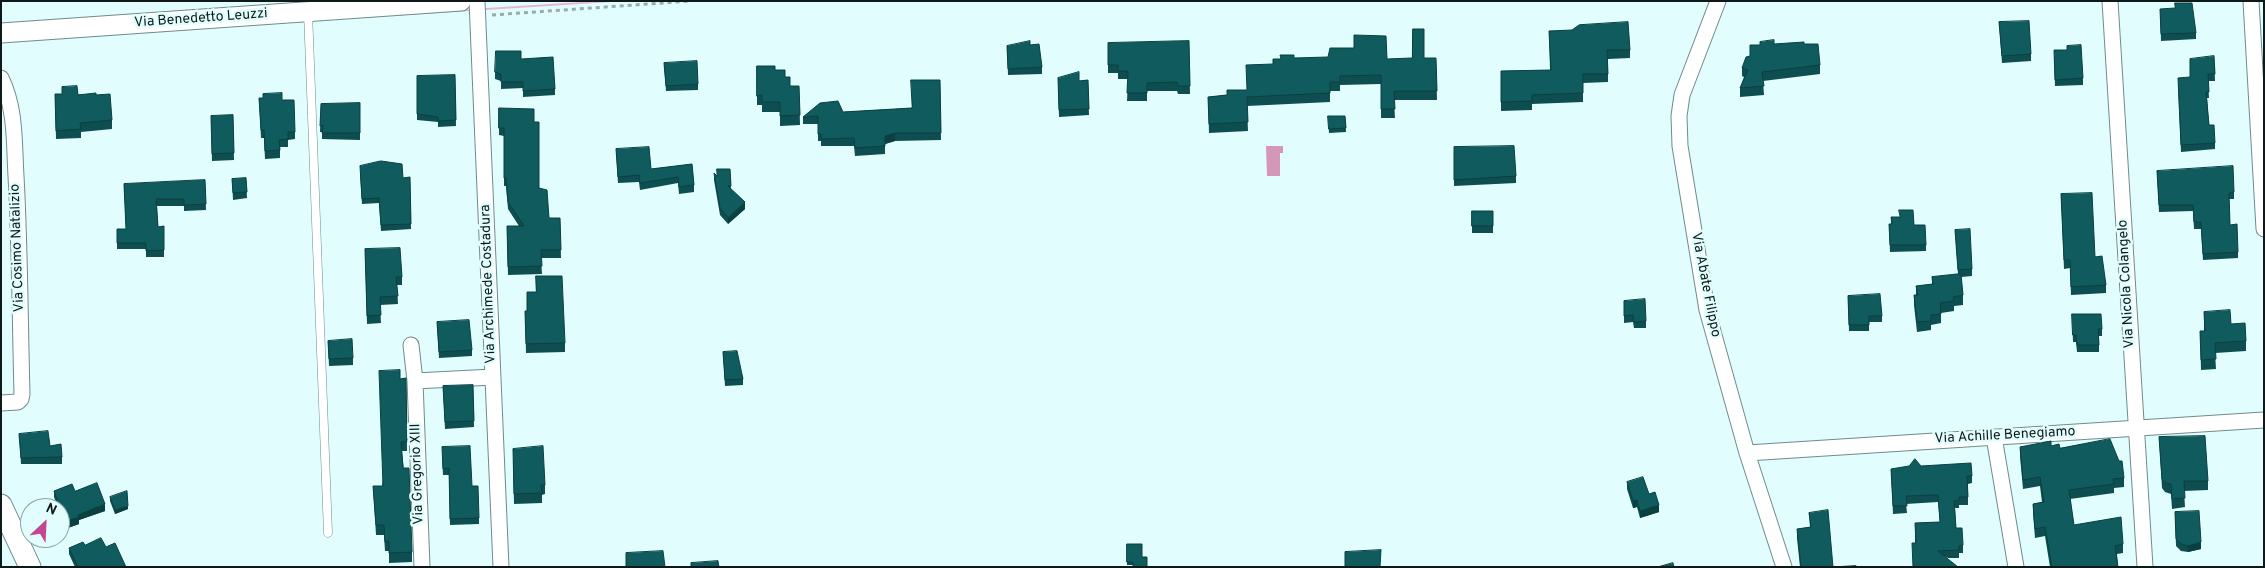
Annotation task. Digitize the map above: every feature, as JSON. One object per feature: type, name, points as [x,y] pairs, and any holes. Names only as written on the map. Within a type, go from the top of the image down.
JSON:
[{"type":"main road","points":[[1,504],[7,530],[30,567]]},
{"type":"street","name":"Via Benedetto Leuzzi","points":[[1,33],[461,1]]},
{"type":"street","name":"Via Archimede Costadura","points":[[477,1],[501,567]]},
{"type":"street","name":"Via Abate Filippo","points":[[1718,1],[1682,95],[1679,116],[1680,146],[1708,310],[1747,453],[1784,567]]},
{"type":"street","name":"Via Nicola Colangelo","points":[[2110,1],[2145,567]]},
{"type":"street","points":[[2251,1],[2264,229]]},
{"type":"street","name":"Via Cosimo Natalizio","points":[[1,78],[10,101],[12,120],[17,207],[22,394],[18,402],[1,403]]},
{"type":"street","name":"Via Gregorio XIII","points":[[411,346],[415,382],[422,567]]},
{"type":"street","points":[[415,382],[493,377]]},
{"type":"street","name":"Via Achille Benegiamo","points":[[1747,453],[2264,420]]},
{"type":"street","points":[[1994,437],[2016,567]]},
{"type":"lane","points":[[308,12],[328,533]]},
{"type":"shaded area","points":[[597,1],[627,1],[156,31],[156,29]]},
{"type":"shaded area","points":[[1266,146],[1283,146],[1283,153],[1280,153],[1280,176],[1267,176]]},
{"type":"building","points":[[2175,3],[2192,3],[2196,33],[2161,34],[2160,9],[2175,8]]},
{"type":"building","points":[[2029,21],[2031,54],[2002,56],[1999,22]]},
{"type":"building","points":[[1628,22],[1630,50],[1607,50],[1608,74],[1583,74],[1583,93],[1532,95],[1532,101],[1501,102],[1501,71],[1551,70],[1549,31],[1572,30],[1579,25]]},
{"type":"building","points":[[1413,29],[1424,29],[1424,58],[1436,58],[1437,91],[1394,91],[1395,109],[1381,109],[1381,75],[1340,76],[1340,82],[1330,82],[1330,93],[1247,97],[1248,122],[1209,124],[1208,97],[1227,95],[1227,90],[1247,90],[1246,65],[1273,64],[1273,59],[1281,59],[1280,55],[1294,55],[1294,58],[1328,57],[1330,48],[1354,48],[1354,35],[1386,36],[1387,59],[1412,58]]},
{"type":"building","points":[[1774,40],[1774,44],[1804,42],[1804,44],[1818,44],[1820,65],[1762,72],[1764,86],[1740,88],[1748,70],[1742,68],[1746,57],[1750,56],[1750,45],[1760,45],[1760,42]]},
{"type":"building","points":[[1030,41],[1030,45],[1039,44],[1042,67],[1008,69],[1007,46]]},
{"type":"building","points":[[1189,41],[1190,86],[1178,86],[1177,82],[1147,83],[1147,93],[1127,93],[1128,71],[1118,71],[1118,65],[1108,65],[1108,43]]},
{"type":"building","points":[[2081,45],[2083,78],[2055,80],[2054,50],[2067,50],[2067,46]]},
{"type":"building","points":[[496,51],[521,51],[521,59],[553,57],[555,89],[523,91],[523,82],[501,82],[501,74],[495,72]]},
{"type":"building","points":[[2214,56],[2215,74],[2208,74],[2209,92],[2206,92],[2209,125],[2214,125],[2215,143],[2181,145],[2178,78],[2190,77],[2190,59]]},
{"type":"building","points":[[697,61],[698,84],[666,86],[664,63]]},
{"type":"building","points":[[757,66],[775,66],[775,70],[785,70],[785,77],[790,77],[790,86],[799,86],[800,115],[780,116],[780,102],[762,102],[762,95],[757,96]]},
{"type":"building","points":[[1079,72],[1079,81],[1088,80],[1089,109],[1059,110],[1058,78]]},
{"type":"building","points":[[455,75],[456,120],[438,121],[438,117],[417,114],[417,76]]},
{"type":"building","points":[[911,80],[940,80],[941,133],[895,133],[885,136],[885,146],[855,148],[854,138],[821,139],[821,134],[818,134],[818,116],[803,117],[820,103],[838,101],[843,112],[912,108]]},
{"type":"building","points":[[77,86],[78,95],[110,94],[112,120],[80,123],[81,129],[56,131],[55,94],[62,94],[62,87]]},
{"type":"building","points":[[282,93],[282,100],[294,100],[295,132],[288,132],[288,139],[279,140],[280,150],[265,151],[264,130],[261,130],[259,98],[263,98],[263,94]]},
{"type":"building","points":[[360,103],[360,133],[322,133],[323,125],[320,126],[321,104]]},
{"type":"building","points":[[499,108],[534,109],[534,122],[539,122],[539,188],[547,190],[549,218],[560,218],[561,250],[541,250],[542,266],[508,267],[507,226],[524,226],[508,202],[506,178],[504,178],[504,128],[499,128]]},
{"type":"building","points":[[233,115],[234,153],[212,154],[211,116]]},
{"type":"building","points":[[1328,116],[1345,116],[1346,128],[1329,129]]},
{"type":"building","points":[[1514,146],[1516,176],[1454,180],[1454,147]]},
{"type":"building","points":[[649,147],[651,169],[692,164],[694,185],[679,187],[678,177],[640,183],[639,175],[618,177],[616,149]]},
{"type":"building","points":[[381,161],[402,164],[403,178],[410,177],[411,224],[381,225],[379,198],[362,199],[360,166]]},
{"type":"building","points":[[2233,166],[2234,192],[2229,193],[2230,225],[2237,224],[2238,252],[2203,254],[2201,222],[2194,222],[2193,205],[2159,205],[2157,171]]},
{"type":"building","points":[[717,169],[730,169],[731,186],[728,186],[745,202],[728,218],[720,208],[714,173],[717,176]]},
{"type":"building","points":[[246,178],[247,192],[233,193],[232,179]]},
{"type":"building","points":[[205,180],[206,204],[184,205],[184,199],[156,199],[158,227],[164,226],[164,250],[146,251],[146,243],[117,243],[117,229],[126,229],[124,184]]},
{"type":"building","points":[[2092,193],[2095,257],[2102,256],[2106,285],[2071,287],[2070,260],[2064,260],[2061,194]]},
{"type":"building","points":[[1899,210],[1913,210],[1914,225],[1925,225],[1926,245],[1890,245],[1889,224],[1892,224],[1891,217],[1900,217]]},
{"type":"building","points":[[1472,211],[1493,211],[1493,226],[1472,226]]},
{"type":"building","points":[[1970,229],[1972,269],[1958,270],[1955,230]]},
{"type":"building","points":[[400,248],[402,277],[396,277],[398,296],[380,297],[381,315],[367,316],[365,249]]},
{"type":"building","points":[[1961,274],[1963,295],[1953,297],[1954,301],[1940,303],[1941,314],[1931,315],[1931,321],[1917,322],[1914,295],[1918,295],[1916,286],[1933,284],[1932,277]]},
{"type":"building","points":[[536,276],[562,276],[565,343],[526,344],[525,311],[527,311],[527,292],[536,292]]},
{"type":"building","points":[[1880,294],[1882,316],[1869,316],[1869,325],[1849,325],[1848,296]]},
{"type":"building","points":[[1645,299],[1646,321],[1634,322],[1633,315],[1624,316],[1624,301]]},
{"type":"building","points":[[2230,310],[2231,324],[2245,323],[2246,341],[2215,343],[2216,359],[2201,360],[2200,331],[2205,331],[2204,312]]},
{"type":"building","points":[[2072,314],[2101,314],[2102,329],[2098,329],[2099,345],[2077,345],[2076,335],[2073,335]]},
{"type":"building","points":[[469,320],[472,350],[439,352],[437,322]]},
{"type":"building","points":[[352,339],[353,358],[329,359],[328,341]]},
{"type":"building","points":[[737,351],[743,379],[725,380],[723,352]]},
{"type":"building","points":[[400,370],[400,379],[406,378],[407,442],[401,442],[403,468],[409,468],[412,552],[389,553],[389,541],[385,542],[384,525],[376,525],[373,486],[383,486],[379,371]]},
{"type":"building","points":[[473,385],[474,421],[445,422],[443,386]]},
{"type":"building","points":[[48,431],[50,446],[61,444],[62,457],[21,458],[19,434]]},
{"type":"building","points":[[2205,436],[2208,481],[2184,481],[2185,498],[2172,499],[2171,484],[2165,483],[2162,479],[2159,437]]},
{"type":"building","points":[[2110,439],[2119,461],[2122,461],[2124,478],[2113,479],[2114,484],[2069,490],[2074,525],[2121,517],[2123,544],[2115,546],[2118,567],[2052,567],[2045,527],[2035,529],[2033,504],[2044,502],[2040,477],[2023,480],[2020,447],[2051,441],[2051,446],[2059,444],[2060,448]]},
{"type":"building","points":[[470,446],[472,486],[478,486],[479,518],[450,519],[449,468],[443,469],[442,447]]},
{"type":"building","points":[[543,446],[545,485],[541,485],[542,493],[514,494],[513,449]]},
{"type":"building","points":[[1915,459],[1921,466],[1971,463],[1972,476],[1967,476],[1968,497],[1959,497],[1959,500],[1954,501],[1956,528],[1962,528],[1963,545],[1959,546],[1959,550],[1938,551],[1958,567],[1913,567],[1912,543],[1916,543],[1915,523],[1940,522],[1938,495],[1906,496],[1907,506],[1893,506],[1891,469],[1909,466]]},
{"type":"building","points":[[1643,477],[1649,494],[1655,492],[1659,505],[1640,511],[1637,500],[1633,501],[1627,482]]},
{"type":"building","points":[[97,483],[105,504],[70,520],[70,498],[56,498],[54,491],[72,484],[75,491]]},
{"type":"building","points":[[127,491],[128,506],[115,510],[110,497]]},
{"type":"building","points":[[1828,510],[1833,567],[1801,567],[1797,529],[1811,527],[1809,513]]},
{"type":"building","points":[[2199,511],[2201,542],[2188,546],[2181,544],[2176,539],[2175,512]]},
{"type":"building","points":[[101,538],[106,547],[115,543],[126,567],[78,567],[69,548],[83,542],[85,545]]},
{"type":"building","points":[[1127,544],[1142,544],[1142,557],[1147,557],[1147,567],[1133,567],[1133,562],[1127,562]]},
{"type":"building","points":[[1381,550],[1380,567],[1345,567],[1345,552]]},
{"type":"building","points":[[663,551],[665,567],[626,567],[626,553]]},
{"type":"building","points":[[718,561],[719,567],[691,567],[691,563]]},
{"type":"building","points":[[1673,563],[1674,567],[1658,567]]}]
